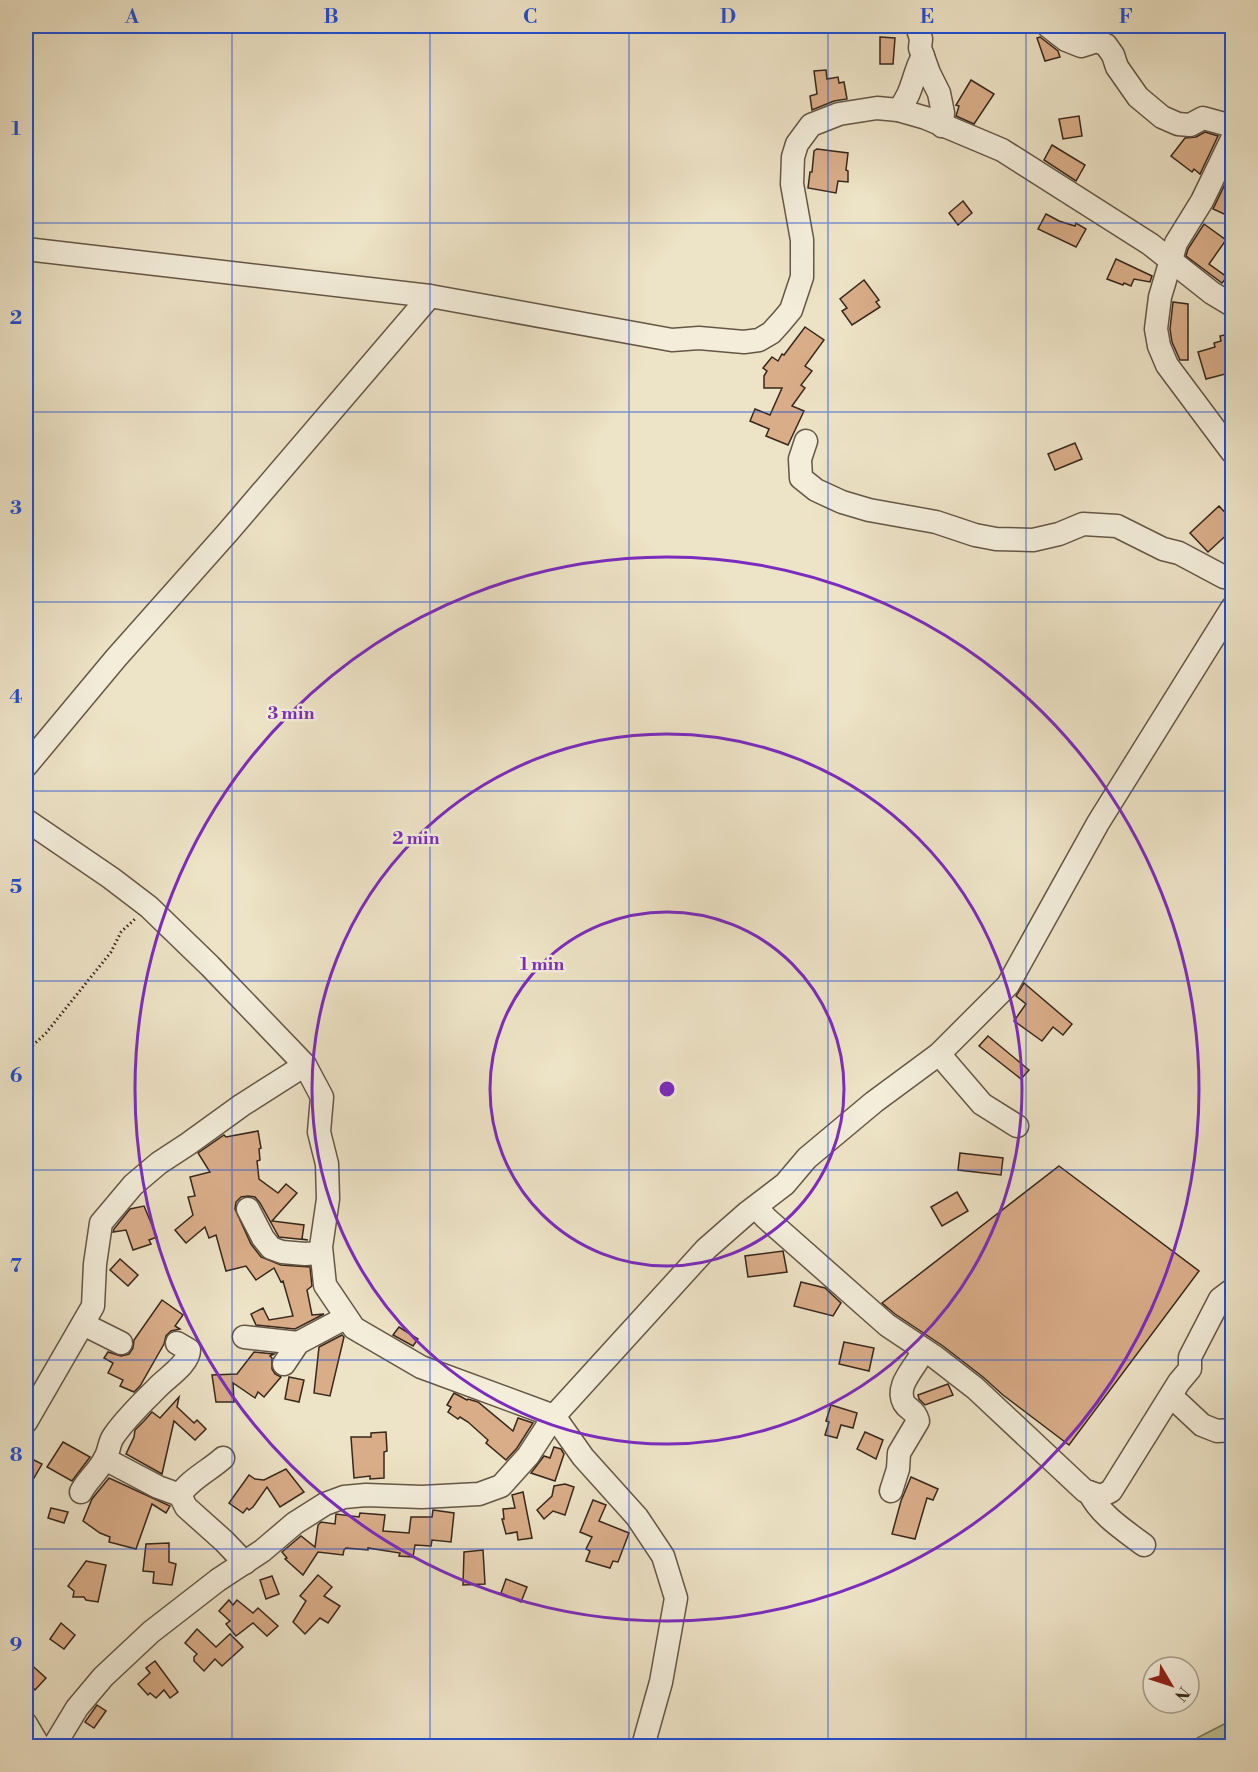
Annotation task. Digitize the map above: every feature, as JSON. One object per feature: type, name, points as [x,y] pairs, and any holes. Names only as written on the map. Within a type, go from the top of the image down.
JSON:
[{"type":"street","points":[[917,26],[923,56],[939,93],[943,112],[942,126]]},
{"type":"street","points":[[1048,26],[1066,40],[1081,46],[1097,42],[1106,45],[1117,67],[1138,97],[1162,117],[1178,124],[1190,125],[1203,118],[1233,126]]},
{"type":"street","points":[[898,110],[908,97],[917,66],[923,56]]},
{"type":"street","points":[[26,249],[430,296],[672,340],[699,338],[744,342],[759,340],[771,333],[791,310],[802,277],[802,240],[792,184],[797,144],[811,125],[824,119],[870,109],[898,110],[926,118],[1002,150],[1120,225],[1170,259],[1212,293],[1233,305]]},
{"type":"street","points":[[1233,139],[1202,201],[1179,236],[1160,297],[1156,329],[1161,352],[1178,382],[1233,452]]},
{"type":"street","points":[[26,766],[116,658],[228,532],[430,296]]},
{"type":"street","points":[[806,441],[800,459],[801,478],[816,490],[842,502],[869,510],[936,522],[975,535],[996,539],[1033,540],[1059,534],[1083,524],[1117,525],[1162,549],[1179,553],[1224,577],[1233,578]]},
{"type":"street","points":[[54,1746],[77,1708],[103,1677],[151,1632],[218,1580],[262,1551],[295,1523],[325,1504],[344,1497],[366,1494],[422,1497],[479,1494],[501,1486],[528,1456],[554,1416],[706,1249],[785,1184],[807,1158],[866,1108],[939,1054],[1008,985],[1098,823],[1233,608]]},
{"type":"street","points":[[26,820],[149,907],[305,1065],[322,1097],[319,1132],[327,1164],[328,1199],[321,1253],[325,1285],[345,1318],[354,1328],[421,1367],[554,1416],[583,1457],[637,1517],[663,1556],[676,1598],[662,1682],[643,1746]]},
{"type":"street","points":[[939,1054],[982,1104],[1017,1126]]},
{"type":"street","points":[[26,1422],[93,1306],[95,1264],[101,1223],[133,1185],[159,1163],[242,1105],[305,1065]]},
{"type":"street","points":[[756,1207],[887,1325],[975,1388],[1086,1491],[1101,1496],[1111,1491],[1190,1369],[1190,1357],[1220,1299],[1233,1290]]},
{"type":"street","points":[[248,1209],[263,1238],[271,1248],[304,1254],[321,1253]]},
{"type":"street","points":[[284,1364],[298,1343],[345,1318]]},
{"type":"street","points":[[83,1324],[121,1343]]},
{"type":"street","points":[[244,1337],[298,1343]]},
{"type":"street","points":[[81,1492],[86,1482],[105,1459],[112,1438],[156,1389],[185,1362],[190,1354],[189,1350],[177,1343]]},
{"type":"street","points":[[891,1491],[898,1469],[899,1454],[918,1421],[916,1413],[905,1403],[902,1391],[906,1378],[920,1360],[923,1350]]},
{"type":"street","points":[[1171,1396],[1202,1425],[1217,1431],[1232,1430]]},
{"type":"street","points":[[180,1495],[186,1485],[207,1472],[223,1458]]},
{"type":"street","points":[[105,1459],[158,1487],[180,1495],[186,1508],[245,1563]]},
{"type":"street","points":[[1089,1492],[1093,1500],[1112,1521],[1144,1545]]},
{"type":"street","points":[[26,1724],[39,1746]]},
{"type":"path","points":[[26,1052],[46,1033],[111,952],[121,932],[149,907]]},
{"type":"green space","points":[[1232,1720],[1232,1746],[1196,1746],[1197,1738]]},
{"type":"building","points":[[880,37],[895,38],[893,64],[880,64]]},
{"type":"building","points":[[1040,37],[1058,51],[1060,57],[1045,61],[1037,38]]},
{"type":"building","points":[[826,70],[827,79],[838,77],[839,83],[844,82],[847,99],[834,101],[812,110],[810,96],[817,94],[814,71]]},
{"type":"building","points":[[971,80],[994,94],[974,124],[956,116],[959,106],[956,105]]},
{"type":"building","points":[[1079,116],[1082,136],[1063,139],[1059,119]]},
{"type":"building","points":[[1205,132],[1218,136],[1200,174],[1194,169],[1192,172],[1171,156],[1185,138],[1196,137]]},
{"type":"building","points":[[1052,145],[1085,165],[1076,181],[1044,160]]},
{"type":"building","points":[[817,149],[848,153],[846,170],[848,171],[848,182],[838,181],[836,193],[808,188],[814,151]]},
{"type":"building","points":[[1233,178],[1233,218],[1213,209],[1227,180]]},
{"type":"building","points":[[963,201],[972,213],[958,225],[949,213]]},
{"type":"building","points":[[1046,214],[1075,226],[1076,223],[1086,229],[1076,247],[1038,229]]},
{"type":"building","points":[[1204,224],[1226,240],[1209,264],[1227,277],[1222,283],[1186,256]]},
{"type":"building","points":[[1116,259],[1152,276],[1150,282],[1134,279],[1131,286],[1107,279]]},
{"type":"building","points":[[864,280],[879,300],[876,302],[880,307],[852,325],[842,311],[847,308],[840,299]]},
{"type":"building","points":[[1173,302],[1188,304],[1188,360],[1180,360],[1172,342],[1170,329]]},
{"type":"building","points":[[805,327],[824,340],[805,366],[812,371],[801,385],[805,388],[792,406],[804,411],[788,445],[766,436],[769,429],[750,421],[755,409],[770,415],[782,388],[764,388],[764,376],[767,371],[763,368],[772,357],[778,361]]},
{"type":"building","points":[[1233,333],[1233,372],[1206,379],[1198,352],[1215,347],[1214,343],[1221,341],[1220,336]]},
{"type":"building","points":[[1075,443],[1082,459],[1055,470],[1048,454]]},
{"type":"building","points":[[1219,506],[1233,521],[1233,529],[1208,552],[1190,533]]},
{"type":"building","points":[[1024,983],[1072,1024],[1063,1035],[1053,1027],[1042,1041],[1014,1021],[1026,1004],[1016,996]]},
{"type":"building","points":[[988,1036],[1029,1070],[1021,1079],[979,1046]]},
{"type":"building","points":[[258,1131],[261,1148],[259,1149],[260,1160],[257,1161],[259,1179],[278,1193],[286,1184],[297,1193],[272,1221],[304,1225],[302,1239],[308,1240],[279,1237],[255,1197],[241,1197],[236,1202],[235,1209],[251,1244],[261,1257],[281,1265],[310,1267],[312,1286],[307,1290],[312,1315],[324,1314],[295,1329],[256,1325],[251,1314],[263,1308],[269,1320],[293,1316],[283,1281],[281,1282],[274,1268],[256,1280],[246,1266],[226,1271],[216,1235],[209,1238],[205,1227],[186,1243],[175,1230],[193,1215],[188,1197],[195,1196],[190,1177],[210,1172],[198,1153],[224,1135],[226,1137]]},
{"type":"building","points":[[960,1153],[1003,1158],[1001,1175],[958,1170]]},
{"type":"building","points":[[1059,1166],[1199,1271],[1069,1445],[943,1346],[882,1303]]},
{"type":"building","points":[[957,1192],[968,1211],[942,1226],[931,1207]]},
{"type":"building","points":[[144,1206],[157,1237],[149,1240],[151,1244],[133,1250],[126,1230],[113,1232],[130,1209]]},
{"type":"building","points":[[783,1251],[787,1272],[748,1277],[745,1256]]},
{"type":"building","points":[[120,1259],[138,1275],[128,1286],[110,1270]]},
{"type":"building","points":[[801,1282],[825,1288],[841,1303],[833,1316],[794,1306]]},
{"type":"building","points":[[162,1300],[183,1315],[175,1326],[180,1329],[171,1331],[166,1336],[164,1344],[140,1386],[134,1392],[120,1386],[123,1380],[108,1373],[113,1363],[104,1358],[108,1352],[121,1356],[129,1354],[134,1340]]},
{"type":"building","points":[[399,1327],[418,1339],[413,1346],[393,1335]]},
{"type":"building","points":[[342,1335],[344,1337],[330,1396],[314,1393],[319,1347]]},
{"type":"building","points":[[844,1342],[874,1348],[869,1371],[839,1364]]},
{"type":"building","points":[[254,1352],[274,1354],[270,1356],[272,1369],[281,1377],[264,1397],[258,1392],[255,1398],[233,1383],[234,1402],[216,1402],[212,1375],[237,1374]]},
{"type":"building","points":[[289,1377],[304,1380],[299,1402],[285,1399]]},
{"type":"building","points":[[948,1384],[953,1395],[925,1405],[919,1399],[918,1395]]},
{"type":"building","points":[[454,1393],[467,1400],[478,1402],[513,1431],[518,1418],[533,1423],[517,1448],[506,1460],[486,1443],[488,1440],[468,1422],[448,1412],[451,1407],[447,1405]]},
{"type":"building","points":[[179,1397],[177,1407],[194,1423],[197,1420],[206,1429],[195,1440],[174,1421],[162,1474],[126,1454],[135,1430],[152,1412],[160,1418]]},
{"type":"building","points":[[831,1405],[857,1413],[853,1428],[841,1425],[837,1438],[825,1435]]},
{"type":"building","points":[[386,1432],[387,1451],[384,1452],[384,1478],[370,1479],[370,1476],[354,1478],[351,1437],[371,1437],[371,1433]]},
{"type":"building","points":[[865,1432],[883,1440],[876,1459],[857,1449]]},
{"type":"building","points":[[63,1442],[90,1457],[72,1481],[47,1467]]},
{"type":"building","points":[[554,1447],[561,1449],[564,1454],[555,1481],[531,1473],[544,1456],[550,1458]]},
{"type":"building","points":[[26,1456],[42,1464],[34,1478],[26,1473]]},
{"type":"building","points":[[286,1469],[304,1492],[280,1507],[267,1487],[253,1507],[249,1510],[247,1508],[243,1513],[229,1503],[249,1475],[255,1479],[264,1480]]},
{"type":"building","points":[[911,1477],[938,1489],[933,1500],[927,1498],[915,1539],[892,1534],[901,1501]]},
{"type":"building","points":[[109,1478],[170,1506],[166,1513],[152,1504],[136,1549],[109,1542],[110,1537],[83,1521],[92,1499]]},
{"type":"building","points":[[565,1484],[574,1487],[565,1515],[553,1511],[544,1519],[537,1510],[552,1496],[554,1486]]},
{"type":"building","points":[[523,1492],[532,1538],[518,1540],[517,1532],[506,1534],[502,1519],[504,1519],[503,1509],[515,1508],[512,1495]]},
{"type":"building","points":[[593,1500],[606,1505],[599,1521],[629,1533],[618,1562],[613,1561],[610,1568],[586,1561],[590,1551],[586,1549],[592,1537],[580,1532]]},
{"type":"building","points":[[51,1508],[68,1512],[64,1523],[48,1518]]},
{"type":"building","points":[[433,1510],[454,1513],[451,1542],[432,1540],[431,1546],[415,1545],[413,1557],[368,1548],[368,1550],[346,1548],[343,1555],[318,1552],[303,1575],[285,1559],[287,1558],[282,1552],[301,1536],[315,1547],[318,1525],[321,1522],[335,1524],[336,1514],[359,1517],[360,1513],[385,1515],[383,1531],[409,1533],[411,1517],[432,1517]]},
{"type":"building","points":[[169,1543],[169,1562],[176,1564],[172,1585],[153,1583],[154,1572],[143,1571],[146,1544]]},
{"type":"building","points":[[483,1550],[485,1584],[463,1585],[464,1552]]},
{"type":"building","points":[[86,1561],[106,1565],[98,1602],[86,1600],[84,1597],[73,1597],[74,1591],[68,1586]]},
{"type":"building","points":[[318,1575],[332,1587],[324,1596],[340,1606],[328,1623],[320,1618],[305,1634],[293,1622],[306,1601],[300,1596]]},
{"type":"building","points":[[272,1576],[279,1594],[266,1599],[260,1580]]},
{"type":"building","points":[[506,1579],[527,1587],[521,1602],[501,1593]]},
{"type":"building","points":[[229,1600],[233,1605],[237,1600],[253,1613],[258,1608],[278,1626],[267,1636],[253,1623],[236,1636],[226,1624],[230,1621],[219,1611]]},
{"type":"building","points":[[61,1623],[75,1635],[64,1649],[50,1639]]},
{"type":"building","points":[[197,1629],[216,1647],[230,1634],[243,1647],[222,1666],[215,1659],[204,1671],[194,1661],[197,1654],[185,1643]]},
{"type":"building","points":[[26,1660],[46,1678],[35,1690],[26,1681]]},
{"type":"building","points":[[155,1661],[178,1692],[170,1698],[164,1690],[156,1698],[150,1693],[148,1695],[138,1684],[150,1673],[146,1668]]},
{"type":"building","points":[[97,1705],[106,1711],[94,1728],[85,1722]]}]
